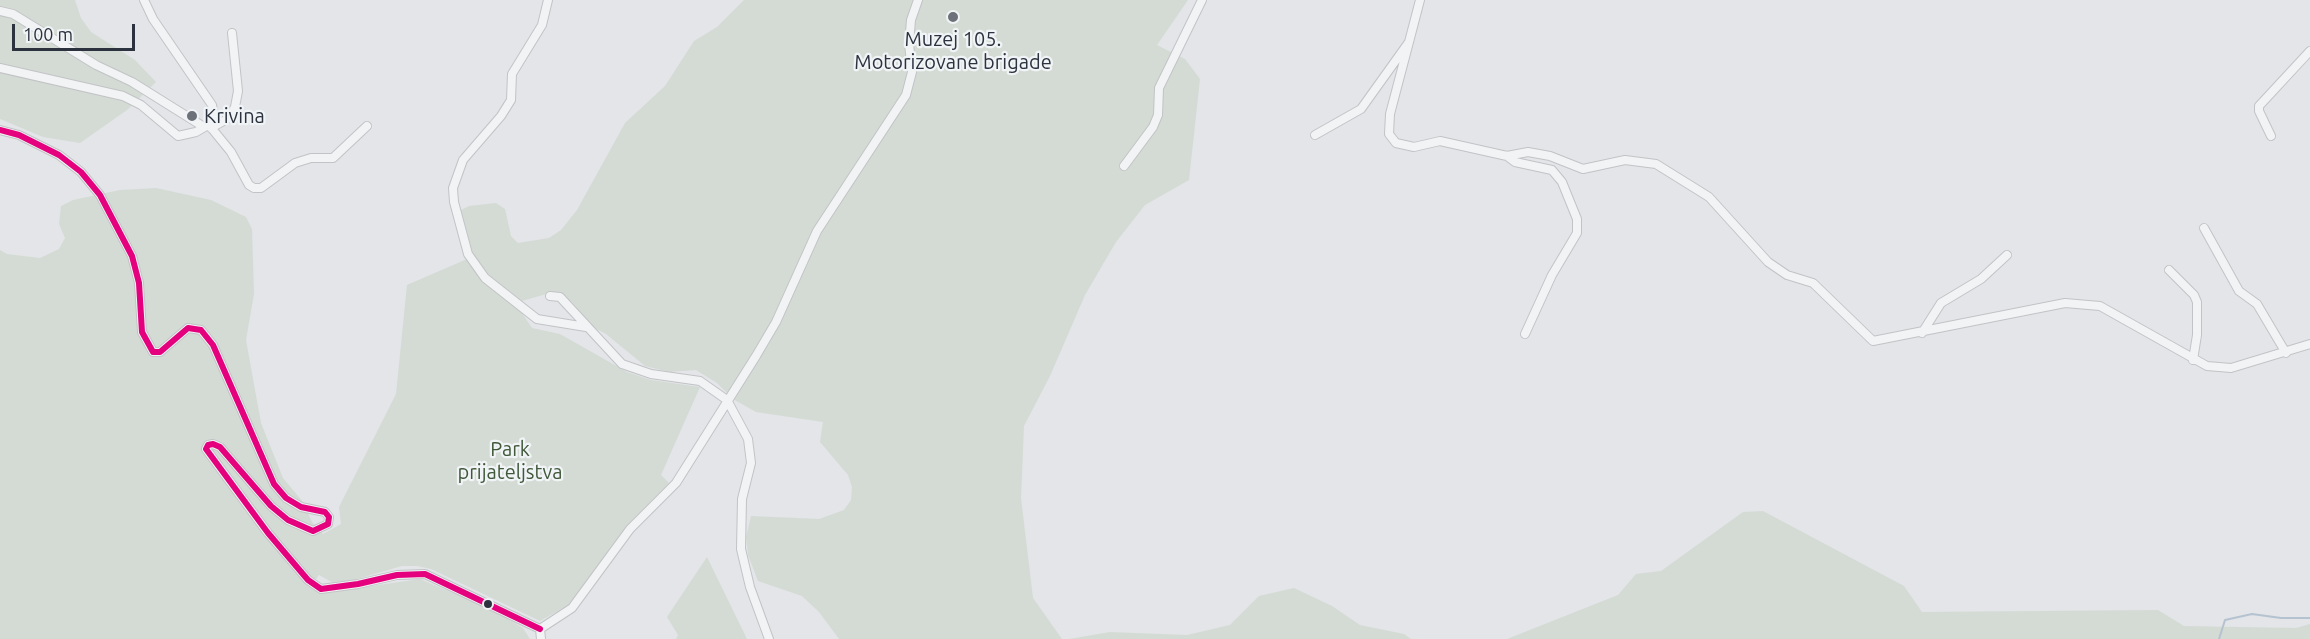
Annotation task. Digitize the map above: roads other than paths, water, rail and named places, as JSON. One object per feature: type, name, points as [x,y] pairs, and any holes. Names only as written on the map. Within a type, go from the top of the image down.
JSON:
[{"type":"street","points":[[144,0],[153,19],[212,105],[214,121],[208,127]]},
{"type":"street","points":[[548,0],[542,25],[512,74],[511,100],[501,116],[463,160],[453,188],[454,202],[468,254],[485,278],[537,319],[586,327]]},
{"type":"street","points":[[540,629],[572,608],[630,529],[676,483],[776,322],[817,231],[906,94],[912,72],[909,44],[911,20],[918,0]]},
{"type":"street","points":[[1124,166],[1153,127],[1158,115],[1160,88],[1202,0]]},
{"type":"street","points":[[1420,0],[1390,114],[1389,134],[1396,143],[1414,147],[1440,141],[1507,156],[1528,152],[1550,156],[1583,169],[1625,160],[1656,164],[1709,197],[1768,262],[1787,275],[1813,283],[1853,319],[1870,339],[1922,333],[2065,303],[2090,303],[2108,310],[2206,366],[2231,368],[2310,344]]},
{"type":"street","points":[[0,11],[13,14],[86,59],[132,82],[208,127],[231,152],[249,185],[254,188],[261,188],[295,163],[311,158],[333,158],[367,126]]},
{"type":"street","points":[[0,69],[32,74],[123,96],[141,105],[178,136],[229,118],[235,107],[238,91],[232,33]]},
{"type":"street","points":[[1315,135],[1361,110],[1409,42]]},
{"type":"street","points":[[2271,136],[2259,111],[2259,106],[2310,51]]},
{"type":"street","points":[[0,130],[19,135],[60,155],[81,172],[100,195],[132,256],[139,283],[142,332],[153,352],[160,352],[188,328],[201,330],[213,345],[274,484],[286,498],[301,507],[325,512],[329,517],[328,524],[313,531],[288,520],[271,506],[220,447],[213,444],[208,445],[206,449],[253,509],[268,533],[308,580],[321,588],[358,584],[397,575],[425,573],[540,629]]},
{"type":"street","points":[[1507,156],[1515,162],[1552,170],[1562,182],[1577,219],[1577,233],[1552,275],[1525,334]]},
{"type":"street","points":[[2204,228],[2239,291],[2257,304],[2286,353]]},
{"type":"street","points":[[1922,333],[1941,303],[1981,279],[2007,255]]},
{"type":"street","points":[[2169,270],[2194,295],[2197,302],[2197,335],[2193,360]]},
{"type":"street","points":[[550,296],[560,297],[622,364],[651,375],[700,381],[727,400],[748,439],[751,463],[742,499],[741,549],[750,587],[770,639]]},
{"type":"street","points":[[540,629],[541,639]]},
{"type":"waterway","points":[[2219,639],[2225,620],[2252,614],[2281,618],[2310,618]]},
{"type":"place","name":"Muzej 105. Motorizovane brigade","points":[[953,17]]},
{"type":"place","name":"Krivina","points":[[192,116]]},
{"type":"park label","name":"Park prijateljstva","points":[[510,460]]}]
